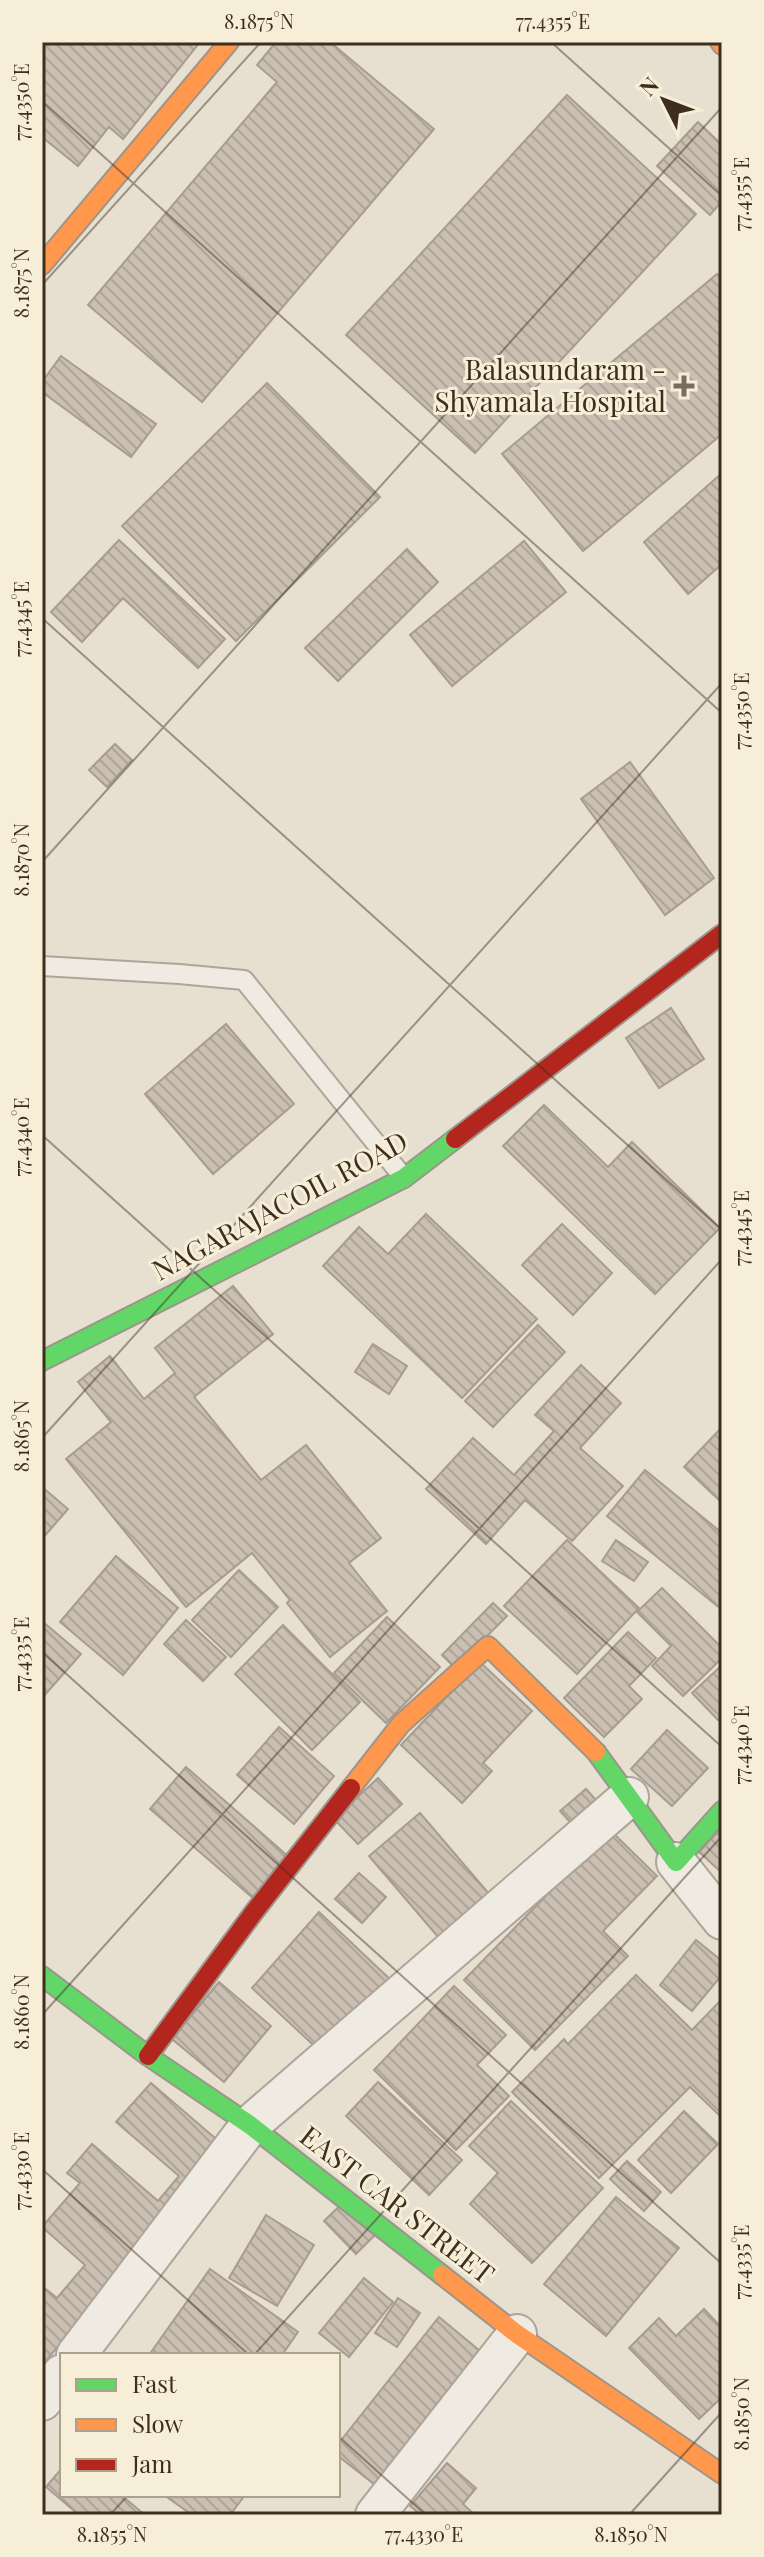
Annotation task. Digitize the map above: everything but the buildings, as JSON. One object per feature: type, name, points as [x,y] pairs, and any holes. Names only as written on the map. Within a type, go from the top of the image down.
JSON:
[{"type":"street","points":[[42,265],[229,42]]},
{"type":"street","name":"NAGARAJACOIL ROAD","points":[[42,1361],[404,1178],[722,934]]},
{"type":"street","points":[[148,2056],[254,1912],[401,1724],[488,1646],[600,1756],[722,1920]]},
{"type":"street","points":[[78,2353],[250,2125],[629,1797]]},
{"type":"street","points":[[676,1862],[722,1811]]},
{"type":"street","name":"EAST CAR STREET","points":[[42,1976],[148,2056],[250,2125],[517,2334],[722,2474]]},
{"type":"street","points":[[375,2515],[517,2334]]},
{"type":"street","points":[[42,2401],[60,2377]]},
{"type":"lane","points":[[42,966],[244,980],[404,1178]]},
{"type":"traffic: fast","points":[[42,1361],[404,1178],[455,1139]]},
{"type":"traffic: fast","points":[[596,1752],[676,1862],[722,1811]]},
{"type":"traffic: fast","points":[[42,1976],[148,2056],[250,2125],[442,2275]]},
{"type":"traffic: slow","points":[[42,265],[229,42]]},
{"type":"traffic: slow","points":[[351,1788],[401,1724],[488,1646],[596,1752]]},
{"type":"traffic: slow","points":[[442,2275],[517,2334],[722,2474]]},
{"type":"traffic: jam","points":[[455,1139],[722,934]]},
{"type":"traffic: jam","points":[[148,2056],[254,1912],[351,1788]]},
{"type":"place","name":"Balasundaram - Shyamala Hospital","points":[[684,386]]}]
